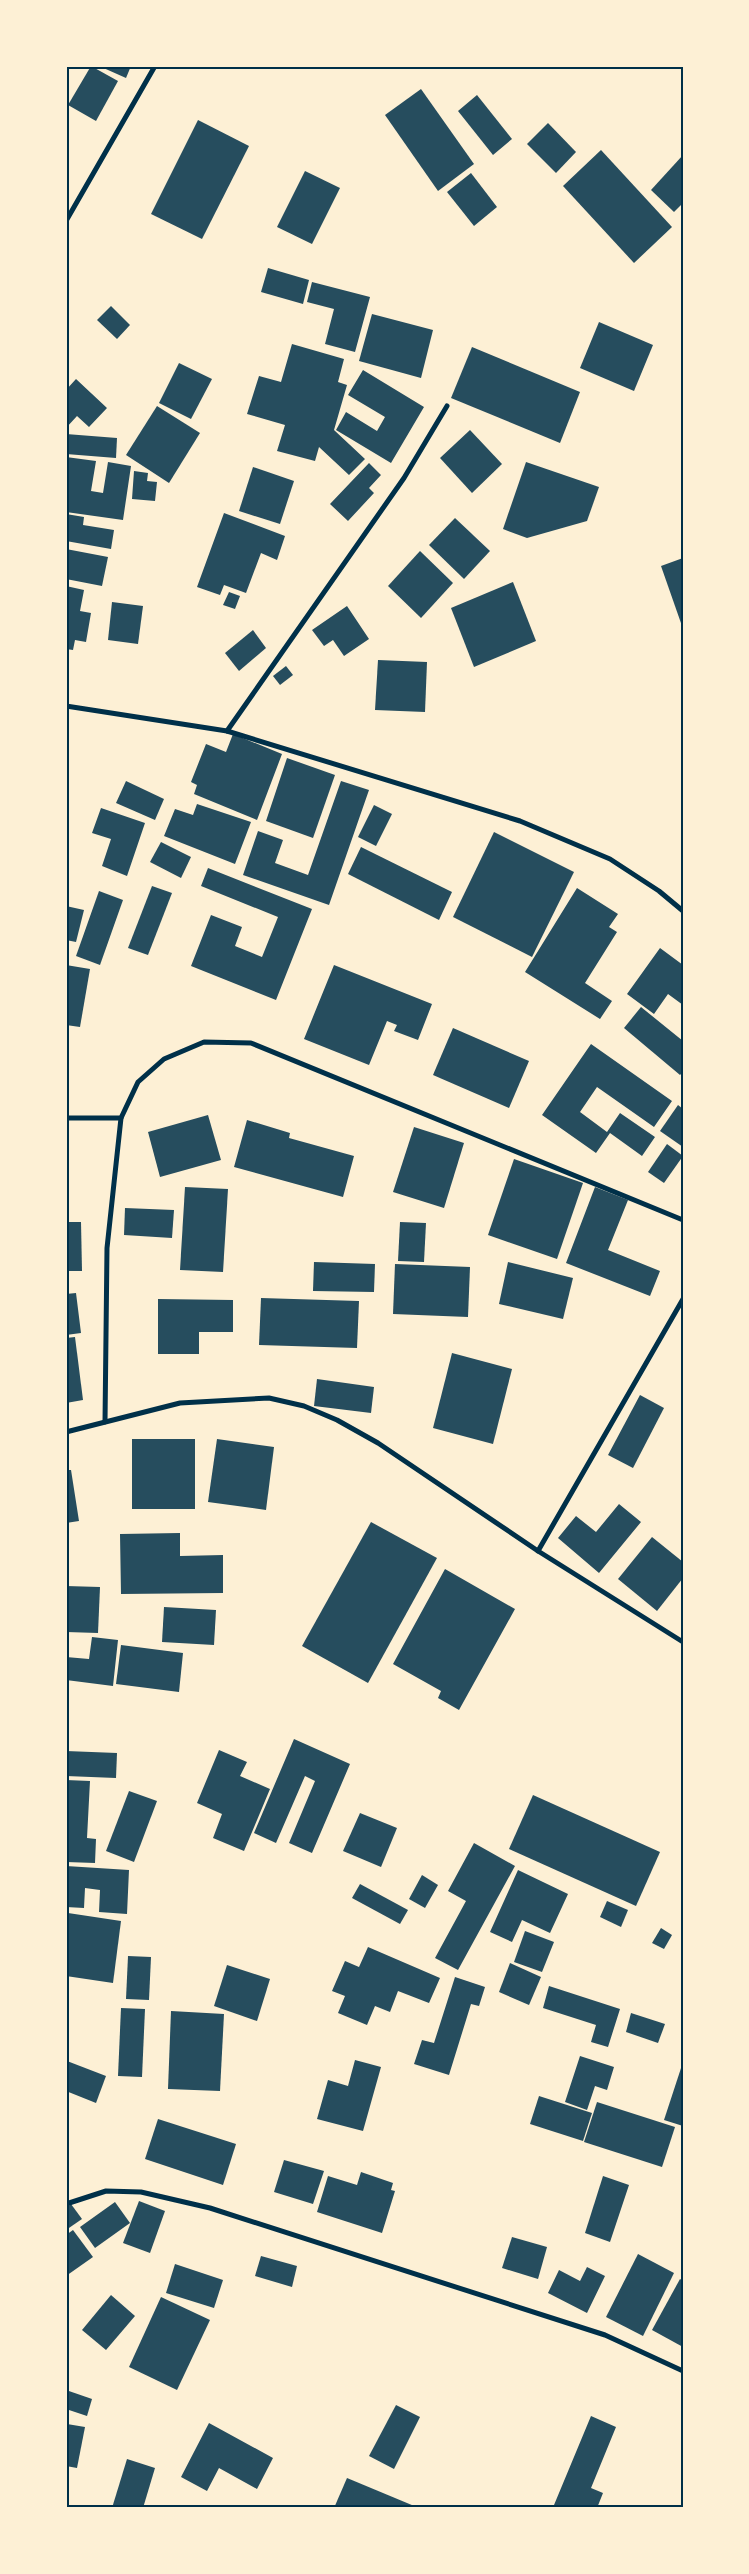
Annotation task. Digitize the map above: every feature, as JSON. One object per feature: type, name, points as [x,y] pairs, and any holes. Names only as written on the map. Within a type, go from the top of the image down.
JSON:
[{"type":"street","points":[[66,221],[155,66]]},
{"type":"street","points":[[227,731],[404,478],[447,406]]},
{"type":"street","points":[[66,706],[227,731],[520,821],[610,859],[658,891],[683,911]]},
{"type":"street","points":[[105,1422],[107,1248],[121,1118],[138,1082],[164,1059],[204,1042],[251,1043],[683,1220]]},
{"type":"street","points":[[66,1118],[121,1118]]},
{"type":"street","points":[[538,1551],[683,1299]]},
{"type":"street","points":[[66,1432],[180,1403],[269,1398],[304,1406],[337,1420],[378,1443],[538,1551],[683,1642]]},
{"type":"street","points":[[66,2204],[106,2191],[141,2192],[210,2208],[605,2335],[683,2371]]},
{"type":"building","points":[[91,66],[118,81],[96,121],[68,105]]},
{"type":"building","points":[[99,66],[131,66],[126,78]]},
{"type":"building","points":[[421,89],[474,164],[438,191],[385,115]]},
{"type":"building","points":[[477,95],[512,139],[493,155],[458,111]]},
{"type":"building","points":[[198,120],[249,146],[202,239],[151,214]]},
{"type":"building","points":[[548,123],[576,152],[556,173],[527,144]]},
{"type":"building","points":[[601,150],[672,227],[634,263],[563,186]]},
{"type":"building","points":[[683,155],[683,203],[674,212],[651,190]]},
{"type":"building","points":[[305,171],[340,188],[312,244],[277,227]]},
{"type":"building","points":[[471,173],[497,207],[474,226],[447,192]]},
{"type":"building","points":[[268,268],[309,280],[303,304],[261,292]]},
{"type":"building","points":[[312,282],[370,297],[355,352],[325,344],[334,309],[307,302]]},
{"type":"building","points":[[111,306],[130,325],[117,339],[97,320]]},
{"type":"building","points":[[372,314],[433,330],[421,378],[359,361]]},
{"type":"building","points":[[599,322],[653,345],[634,391],[580,368]]},
{"type":"building","points":[[292,344],[344,359],[338,382],[347,385],[334,430],[365,459],[349,475],[319,447],[315,461],[277,451],[285,425],[247,414],[259,376],[281,382]]},
{"type":"building","points":[[472,347],[580,392],[560,443],[451,398]]},
{"type":"building","points":[[179,363],[212,379],[191,419],[159,403]]},
{"type":"building","points":[[363,370],[424,407],[391,463],[336,430],[346,412],[377,431],[385,417],[348,395]]},
{"type":"building","points":[[76,379],[107,408],[89,427],[77,416],[66,428],[66,390]]},
{"type":"building","points":[[157,406],[200,433],[169,483],[126,455]]},
{"type":"building","points":[[470,430],[502,464],[472,493],[440,458]]},
{"type":"building","points":[[66,434],[117,438],[116,458],[66,454]]},
{"type":"building","points":[[66,457],[96,461],[91,491],[103,493],[108,462],[131,466],[123,520],[66,512]]},
{"type":"building","points":[[526,462],[599,487],[587,521],[527,538],[503,529]]},
{"type":"building","points":[[369,463],[381,475],[369,488],[374,493],[348,521],[330,504]]},
{"type":"building","points":[[253,467],[294,481],[280,524],[239,511]]},
{"type":"building","points":[[134,471],[148,473],[147,481],[157,482],[155,501],[132,499]]},
{"type":"building","points":[[224,513],[285,536],[277,560],[261,553],[246,593],[224,585],[220,595],[197,587]]},
{"type":"building","points":[[66,514],[84,517],[83,525],[114,530],[111,549],[66,541]]},
{"type":"building","points":[[455,518],[490,551],[464,579],[429,545]]},
{"type":"building","points":[[66,549],[108,557],[102,586],[66,579]]},
{"type":"building","points":[[420,551],[453,583],[421,618],[388,586]]},
{"type":"building","points":[[683,558],[683,626],[682,626],[661,566]]},
{"type":"building","points":[[513,582],[536,641],[474,667],[451,608]]},
{"type":"building","points":[[66,586],[84,590],[80,611],[91,613],[86,642],[75,640],[73,650],[66,649]]},
{"type":"building","points":[[229,592],[240,596],[235,609],[223,605]]},
{"type":"building","points":[[112,602],[143,606],[138,644],[108,640]]},
{"type":"building","points":[[347,606],[369,639],[344,656],[333,640],[324,646],[312,630]]},
{"type":"building","points":[[253,630],[266,648],[239,671],[225,653]]},
{"type":"building","points":[[378,660],[427,662],[425,712],[375,710]]},
{"type":"building","points":[[286,666],[293,675],[280,685],[273,676]]},
{"type":"building","points":[[233,734],[282,754],[257,820],[194,794],[197,785],[191,782],[206,744],[226,752]]},
{"type":"building","points":[[287,758],[335,775],[313,838],[266,821]]},
{"type":"building","points":[[126,781],[164,799],[155,820],[116,803]]},
{"type":"building","points":[[341,781],[369,790],[329,905],[243,875],[258,831],[283,840],[275,863],[308,875]]},
{"type":"building","points":[[197,804],[251,822],[235,864],[164,836],[175,809],[193,815]]},
{"type":"building","points":[[374,805],[392,814],[376,846],[358,837]]},
{"type":"building","points":[[101,808],[145,823],[127,876],[102,866],[111,839],[92,833]]},
{"type":"building","points":[[494,832],[574,872],[532,957],[453,917]]},
{"type":"building","points":[[161,842],[191,857],[181,878],[150,862]]},
{"type":"building","points":[[361,847],[452,892],[439,920],[348,874]]},
{"type":"building","points":[[208,868],[312,909],[276,1000],[191,966],[211,915],[242,927],[235,946],[262,957],[278,917],[201,886]]},
{"type":"building","points":[[152,886],[172,893],[148,955],[128,948]]},
{"type":"building","points":[[577,888],[618,914],[609,927],[617,932],[585,983],[612,1001],[600,1019],[525,972]]},
{"type":"building","points":[[99,891],[123,900],[100,965],[76,956]]},
{"type":"building","points":[[66,906],[84,910],[76,942],[66,940]]},
{"type":"building","points":[[660,948],[683,965],[683,1005],[668,994],[654,1014],[627,994]]},
{"type":"building","points":[[66,965],[90,969],[80,1027],[66,1025]]},
{"type":"building","points":[[334,965],[432,1004],[418,1040],[394,1031],[397,1025],[387,1021],[369,1065],[304,1039]]},
{"type":"building","points":[[641,1007],[683,1041],[683,1072],[680,1075],[624,1028]]},
{"type":"building","points":[[453,1028],[529,1061],[509,1108],[433,1075]]},
{"type":"building","points":[[591,1044],[672,1101],[654,1127],[597,1087],[580,1112],[607,1132],[620,1113],[655,1137],[642,1156],[610,1133],[596,1153],[542,1115]]},
{"type":"building","points":[[678,1105],[683,1109],[683,1147],[660,1131]]},
{"type":"building","points":[[208,1115],[221,1160],[160,1177],[148,1132]]},
{"type":"building","points":[[247,1120],[290,1133],[289,1138],[354,1156],[343,1197],[234,1167]]},
{"type":"building","points":[[414,1127],[464,1143],[444,1208],[393,1192]]},
{"type":"building","points":[[667,1144],[683,1156],[664,1183],[648,1172]]},
{"type":"building","points":[[514,1159],[583,1183],[557,1259],[488,1235]]},
{"type":"building","points":[[185,1187],[228,1189],[223,1272],[180,1270]]},
{"type":"building","points":[[595,1187],[628,1200],[608,1250],[660,1271],[650,1296],[566,1263]]},
{"type":"building","points":[[125,1208],[174,1210],[172,1238],[124,1235]]},
{"type":"building","points":[[66,1222],[81,1222],[82,1271],[66,1271]]},
{"type":"building","points":[[400,1222],[426,1223],[424,1262],[398,1261]]},
{"type":"building","points":[[314,1262],[375,1264],[374,1292],[313,1291]]},
{"type":"building","points":[[508,1262],[573,1278],[563,1319],[499,1304]]},
{"type":"building","points":[[395,1264],[470,1267],[468,1317],[393,1314]]},
{"type":"building","points":[[76,1293],[81,1333],[66,1335],[66,1294]]},
{"type":"building","points":[[261,1298],[359,1301],[357,1348],[259,1345]]},
{"type":"building","points":[[158,1299],[233,1300],[233,1332],[199,1332],[199,1354],[158,1354]]},
{"type":"building","points":[[75,1337],[83,1400],[66,1403],[66,1338]]},
{"type":"building","points":[[452,1353],[512,1369],[493,1444],[433,1428]]},
{"type":"building","points":[[317,1379],[374,1387],[371,1413],[314,1406]]},
{"type":"building","points":[[640,1395],[664,1408],[633,1468],[608,1455]]},
{"type":"building","points":[[132,1439],[195,1439],[195,1509],[132,1509]]},
{"type":"building","points":[[217,1439],[274,1447],[266,1510],[208,1502]]},
{"type":"building","points":[[66,1470],[71,1470],[79,1521],[66,1523]]},
{"type":"building","points":[[619,1504],[641,1522],[599,1573],[558,1538],[576,1516],[596,1532]]},
{"type":"building","points":[[371,1522],[437,1558],[368,1683],[302,1646]]},
{"type":"building","points":[[180,1533],[180,1556],[223,1555],[223,1593],[121,1594],[120,1534]]},
{"type":"building","points":[[652,1537],[683,1562],[683,1578],[657,1611],[618,1579]]},
{"type":"building","points":[[445,1569],[515,1609],[459,1710],[438,1698],[441,1691],[393,1664]]},
{"type":"building","points":[[66,1586],[100,1587],[98,1633],[66,1632]]},
{"type":"building","points":[[164,1607],[216,1610],[214,1645],[162,1642]]},
{"type":"building","points":[[92,1637],[118,1640],[113,1686],[66,1680],[66,1657],[89,1659]]},
{"type":"building","points":[[121,1645],[183,1653],[179,1692],[116,1684]]},
{"type":"building","points":[[294,1739],[350,1764],[312,1853],[289,1843],[315,1781],[305,1776],[276,1843],[254,1833]]},
{"type":"building","points":[[219,1750],[247,1762],[240,1776],[270,1789],[244,1851],[213,1838],[222,1814],[197,1803]]},
{"type":"building","points":[[66,1751],[117,1753],[116,1778],[66,1776]]},
{"type":"building","points":[[66,1780],[90,1781],[87,1838],[96,1839],[95,1863],[66,1862]]},
{"type":"building","points":[[129,1791],[157,1801],[134,1862],[106,1851]]},
{"type":"building","points":[[533,1795],[660,1852],[636,1906],[509,1849]]},
{"type":"building","points":[[360,1813],[397,1828],[381,1867],[343,1851]]},
{"type":"building","points":[[474,1843],[515,1866],[458,1970],[435,1958],[466,1901],[448,1891]]},
{"type":"building","points":[[66,1866],[129,1870],[127,1914],[99,1912],[100,1890],[85,1888],[84,1908],[66,1907]]},
{"type":"building","points":[[518,1870],[568,1894],[550,1933],[522,1920],[512,1942],[490,1932]]},
{"type":"building","points":[[422,1875],[438,1885],[425,1908],[409,1899]]},
{"type":"building","points":[[360,1884],[408,1910],[400,1924],[352,1898]]},
{"type":"building","points":[[607,1901],[628,1910],[621,1927],[600,1917]]},
{"type":"building","points":[[68,1913],[121,1921],[113,1983],[66,1976]]},
{"type":"building","points":[[661,1928],[672,1935],[664,1949],[652,1943]]},
{"type":"building","points":[[525,1931],[554,1942],[542,1972],[514,1962]]},
{"type":"building","points":[[368,1947],[440,1978],[429,2003],[398,1991],[390,2012],[375,2006],[367,2025],[338,2013],[345,1996],[332,1991],[345,1961],[359,1967]]},
{"type":"building","points":[[128,1956],[151,1957],[149,2000],[126,1999]]},
{"type":"building","points":[[510,1963],[541,1977],[529,2005],[499,1992]]},
{"type":"building","points":[[227,1965],[270,1979],[257,2021],[214,2006]]},
{"type":"building","points":[[455,1977],[485,1987],[479,2006],[471,2004],[449,2075],[414,2064],[422,2040],[434,2043]]},
{"type":"building","points":[[549,1986],[620,2009],[608,2047],[591,2042],[596,2025],[543,2008]]},
{"type":"building","points":[[121,2008],[145,2009],[142,2077],[118,2076]]},
{"type":"building","points":[[171,2011],[224,2014],[220,2091],[168,2089]]},
{"type":"building","points":[[631,2013],[665,2024],[658,2043],[626,2032]]},
{"type":"building","points":[[580,2056],[614,2067],[607,2090],[595,2086],[587,2110],[565,2102]]},
{"type":"building","points":[[355,2060],[381,2067],[363,2131],[317,2119],[328,2080],[348,2086]]},
{"type":"building","points":[[67,2061],[106,2076],[96,2103],[66,2091]]},
{"type":"building","points":[[683,2062],[683,2126],[664,2120]]},
{"type":"building","points":[[539,2096],[592,2113],[583,2141],[530,2124]]},
{"type":"building","points":[[597,2102],[675,2127],[662,2167],[584,2142]]},
{"type":"building","points":[[158,2119],[236,2144],[223,2185],[145,2159]]},
{"type":"building","points":[[284,2160],[324,2171],[313,2204],[274,2192]]},
{"type":"building","points":[[361,2172],[393,2183],[391,2190],[395,2191],[382,2233],[317,2212],[328,2176],[357,2185]]},
{"type":"building","points":[[603,2176],[629,2185],[610,2242],[585,2233]]},
{"type":"building","points":[[139,2201],[165,2211],[150,2253],[123,2243]]},
{"type":"building","points":[[115,2202],[130,2223],[95,2248],[80,2227]]},
{"type":"building","points":[[71,2204],[82,2219],[66,2230],[66,2208]]},
{"type":"building","points":[[73,2230],[93,2257],[66,2276],[66,2235]]},
{"type":"building","points":[[512,2237],[547,2247],[538,2279],[502,2268]]},
{"type":"building","points":[[638,2254],[674,2273],[643,2336],[606,2317]]},
{"type":"building","points":[[261,2256],[297,2266],[292,2287],[255,2276]]},
{"type":"building","points":[[175,2264],[223,2280],[214,2308],[166,2293]]},
{"type":"building","points":[[587,2267],[605,2276],[587,2313],[548,2293],[559,2270],[580,2281]]},
{"type":"building","points":[[680,2279],[683,2281],[683,2347],[652,2330]]},
{"type":"building","points":[[111,2295],[135,2316],[106,2350],[82,2330]]},
{"type":"building","points":[[161,2297],[210,2320],[177,2390],[129,2367]]},
{"type":"building","points":[[66,2390],[92,2399],[87,2416],[66,2409]]},
{"type":"building","points":[[396,2405],[420,2417],[394,2469],[369,2456]]},
{"type":"building","points":[[591,2416],[616,2427],[591,2488],[603,2493],[597,2508],[561,2508],[554,2505]]},
{"type":"building","points":[[209,2423],[273,2458],[257,2489],[219,2468],[207,2491],[181,2477]]},
{"type":"building","points":[[67,2424],[85,2427],[77,2468],[66,2466]]},
{"type":"building","points":[[127,2459],[155,2468],[143,2508],[112,2508]]},
{"type":"building","points":[[347,2478],[419,2508],[334,2508]]}]
